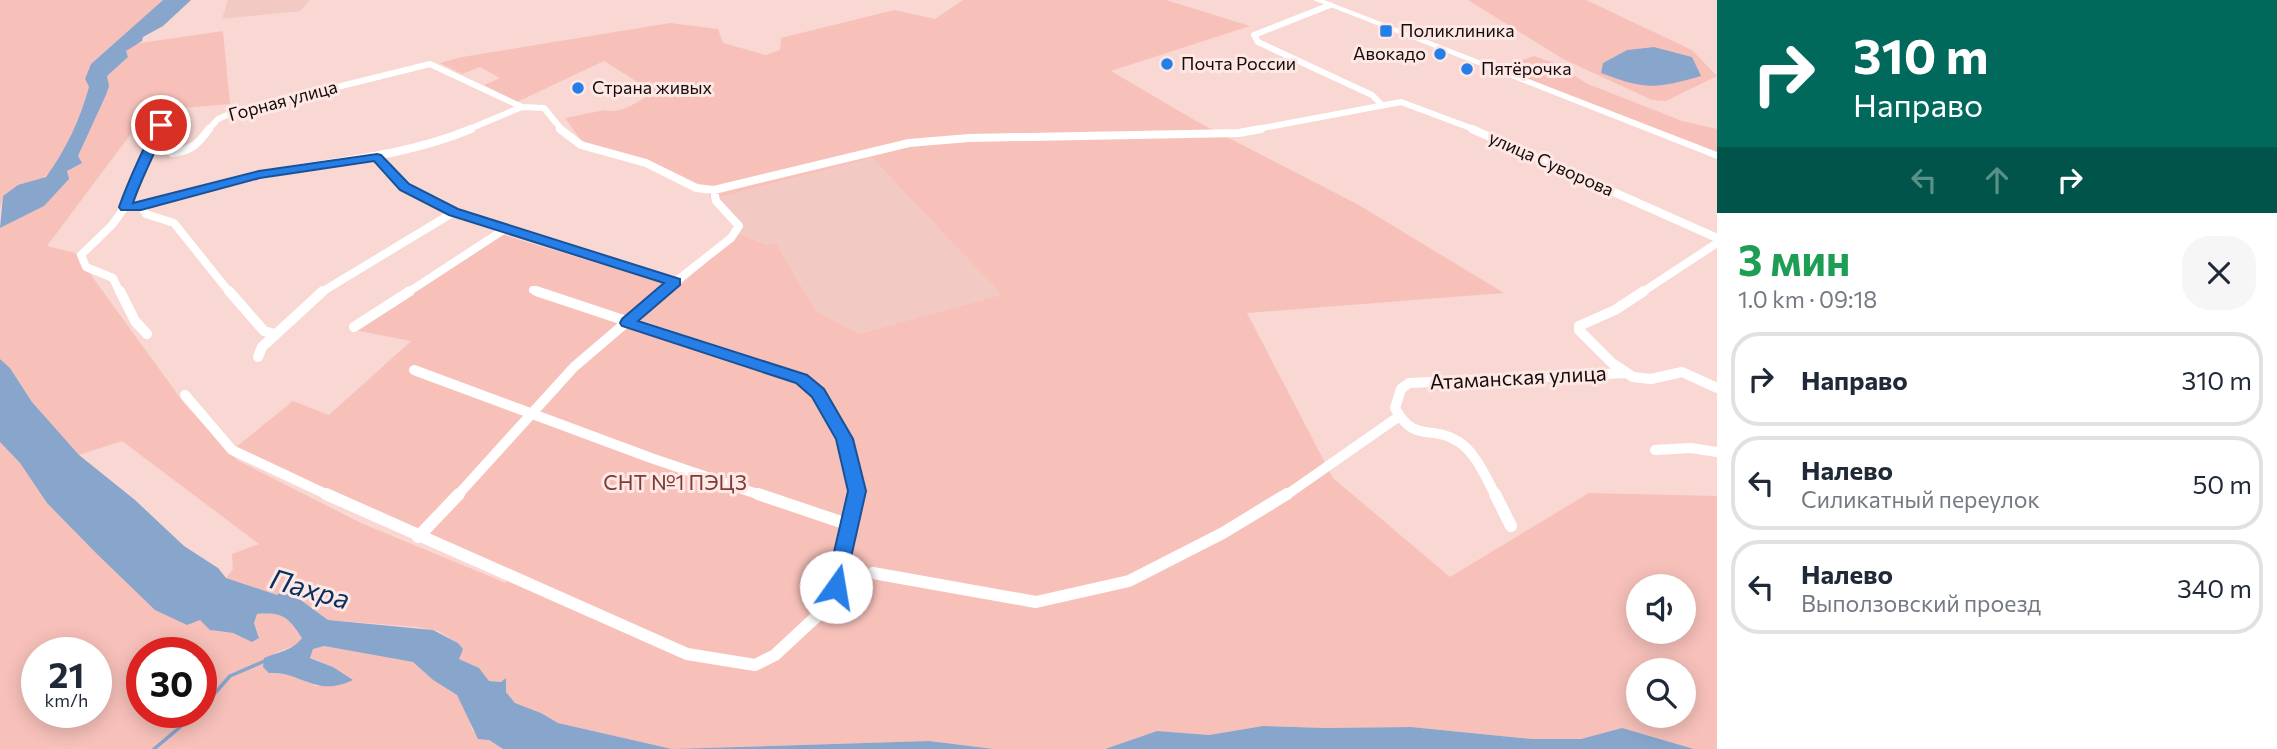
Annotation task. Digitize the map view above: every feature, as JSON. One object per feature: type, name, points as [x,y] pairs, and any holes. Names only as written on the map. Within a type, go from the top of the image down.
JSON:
[{"type":"street","points":[[1317,0],[1717,156]]},
{"type":"street","points":[[1330,5],[1254,34],[1258,42],[1372,95],[1382,105]]},
{"type":"street","name":"Горная улица","points":[[153,142],[162,144],[172,153],[179,153],[199,145],[220,118],[430,64],[522,107]]},
{"type":"street","name":"улица Суворова","points":[[714,190],[909,143],[970,138],[1239,133],[1401,102],[1420,107],[1717,238]]},
{"type":"street","points":[[125,207],[141,206],[259,175],[377,157],[451,137],[522,107],[544,108],[555,125],[581,145],[646,163],[696,188],[714,190],[716,201],[739,226],[731,238],[574,367],[536,413],[418,537]]},
{"type":"street","points":[[147,334],[135,321],[113,278],[86,267],[81,255],[112,225],[125,207],[136,176],[168,108]]},
{"type":"street","points":[[377,157],[405,187],[454,212],[675,282]]},
{"type":"street","points":[[141,206],[146,214],[174,223],[264,331],[275,334]]},
{"type":"street","points":[[258,356],[262,347],[291,323],[321,292],[454,212]]},
{"type":"street","points":[[354,327],[505,229]]},
{"type":"street","points":[[1626,373],[1597,349],[1579,330],[1579,326],[1615,310],[1717,243]]},
{"type":"street","points":[[185,395],[232,450],[418,537],[687,654],[755,665],[775,655],[832,602],[857,491],[845,439],[818,393],[801,379],[533,290]]},
{"type":"street","points":[[414,370],[536,413],[651,458],[850,524]]},
{"type":"street","name":"Атаманская улица","points":[[1398,416],[1396,400],[1401,389],[1409,383],[1626,373],[1633,377],[1652,379],[1682,372],[1717,388]]},
{"type":"street","points":[[873,573],[1036,602],[1129,581],[1223,533],[1277,501],[1398,416],[1404,426],[1418,434],[1451,437],[1464,445],[1497,497],[1511,526]]},
{"type":"street","points":[[1655,450],[1691,448],[1717,452]]},
{"type":"shaded area","points":[[228,0],[310,0],[300,11],[222,19]]},
{"type":"shaded area","points":[[872,158],[1003,296],[859,334],[816,311],[776,243],[769,245],[739,234],[741,226],[713,199]]},
{"type":"green space","points":[[0,0],[163,0],[91,64],[85,79],[89,87],[86,98],[69,141],[51,172],[3,196],[0,209]]},
{"type":"green space","name":"СНТ №1 ПЭЦЗ","points":[[963,0],[1166,0],[1250,26],[1111,71],[1196,121],[1357,204],[1504,293],[1247,313],[1333,478],[1450,577],[1589,493],[1717,496],[1717,749],[1694,749],[1622,728],[1581,739],[1532,739],[1411,727],[1263,726],[1209,735],[1157,731],[1105,749],[994,749],[929,741],[672,749],[558,723],[515,703],[506,693],[505,679],[501,682],[489,681],[479,668],[459,659],[458,643],[438,631],[328,620],[298,598],[289,596],[290,588],[281,590],[277,595],[226,578],[233,569],[232,554],[259,544],[122,441],[79,455],[32,402],[10,368],[0,359],[0,228],[44,206],[78,156],[106,95],[106,76],[128,57],[126,51],[133,44],[223,31],[230,104],[148,111],[47,246],[75,253],[184,403],[237,460],[361,523],[506,583],[511,574],[235,448],[293,401],[329,415],[411,341],[354,330],[501,234],[669,285],[680,285],[739,234],[768,245],[776,243],[816,311],[859,334],[1002,295],[872,158],[713,199],[701,185],[661,166],[583,143],[565,118],[624,109],[653,92],[604,61],[517,102],[484,85],[500,78],[480,67],[462,74],[440,63],[462,57],[670,23],[718,29],[723,43],[766,55],[780,50],[781,38],[894,10],[935,19]]},
{"type":"green space","points":[[1468,0],[1586,0],[1692,50],[1717,76],[1666,101],[1652,100],[1563,59]],"holes":[[[1654,47],[1692,57],[1601,72],[1603,63],[1627,50]]]},
{"type":"green space","points":[[1534,56],[1554,63],[1588,84],[1682,121],[1717,129],[1717,153],[1500,68]]},
{"type":"green space","points":[[0,442],[20,463],[47,503],[131,584],[200,620],[214,631],[233,633],[248,640],[259,636],[254,623],[257,614],[284,617],[302,638],[296,645],[275,653],[269,673],[291,675],[316,686],[352,680],[333,667],[310,657],[313,649],[324,646],[413,662],[433,680],[457,695],[467,711],[472,730],[503,749],[0,749]]},
{"type":"water","points":[[163,0],[191,0],[163,26],[126,51],[128,57],[107,76],[109,86],[106,95],[78,156],[82,163],[67,171],[69,179],[44,206],[0,228],[3,196],[18,185],[46,177],[66,145],[89,87],[85,79],[91,64]]},
{"type":"water","points":[[1654,47],[1692,57],[1701,76],[1651,86],[1601,73],[1603,63],[1627,50]]},
{"type":"water","points":[[0,359],[10,368],[32,402],[79,455],[135,500],[184,546],[218,568],[226,578],[277,595],[286,587],[290,588],[289,596],[298,598],[328,620],[433,630],[458,643],[463,649],[459,659],[479,668],[489,681],[501,682],[506,678],[506,692],[515,703],[558,723],[672,749],[503,749],[489,740],[478,739],[457,695],[433,680],[413,662],[324,646],[313,649],[310,658],[333,667],[353,680],[340,685],[318,685],[281,673],[269,673],[263,667],[264,658],[289,648],[302,638],[284,617],[257,614],[254,623],[259,638],[252,642],[233,633],[210,630],[200,620],[187,625],[155,610],[47,503],[20,463],[0,442]]},
{"type":"water","points":[[1263,726],[1411,727],[1532,739],[1581,739],[1622,728],[1694,749],[1105,749],[1157,731],[1209,735]]},
{"type":"water","points":[[929,741],[994,749],[672,749]]},
{"type":"waterway","points":[[217,691],[230,676],[267,660]]},
{"type":"waterway","points":[[154,749],[179,728]]},
{"type":"place","name":"Поликлиника","points":[[1386,31]]},
{"type":"place","name":"Авокадо","points":[[1440,54]]},
{"type":"place","name":"Почта России","points":[[1167,64]]},
{"type":"place","name":"Пятёрочка","points":[[1467,69]]},
{"type":"place","name":"Страна живых","points":[[578,88]]},
{"type":"route","points":[[161,125],[149,155],[136,176],[125,207],[141,206],[259,175],[377,157],[387,171],[405,187],[454,212],[611,264],[675,282],[627,323],[801,379],[818,393],[845,439],[857,491],[836,587]]},
{"type":"water label","name":"Пахра","points":[[310,589]]}]
